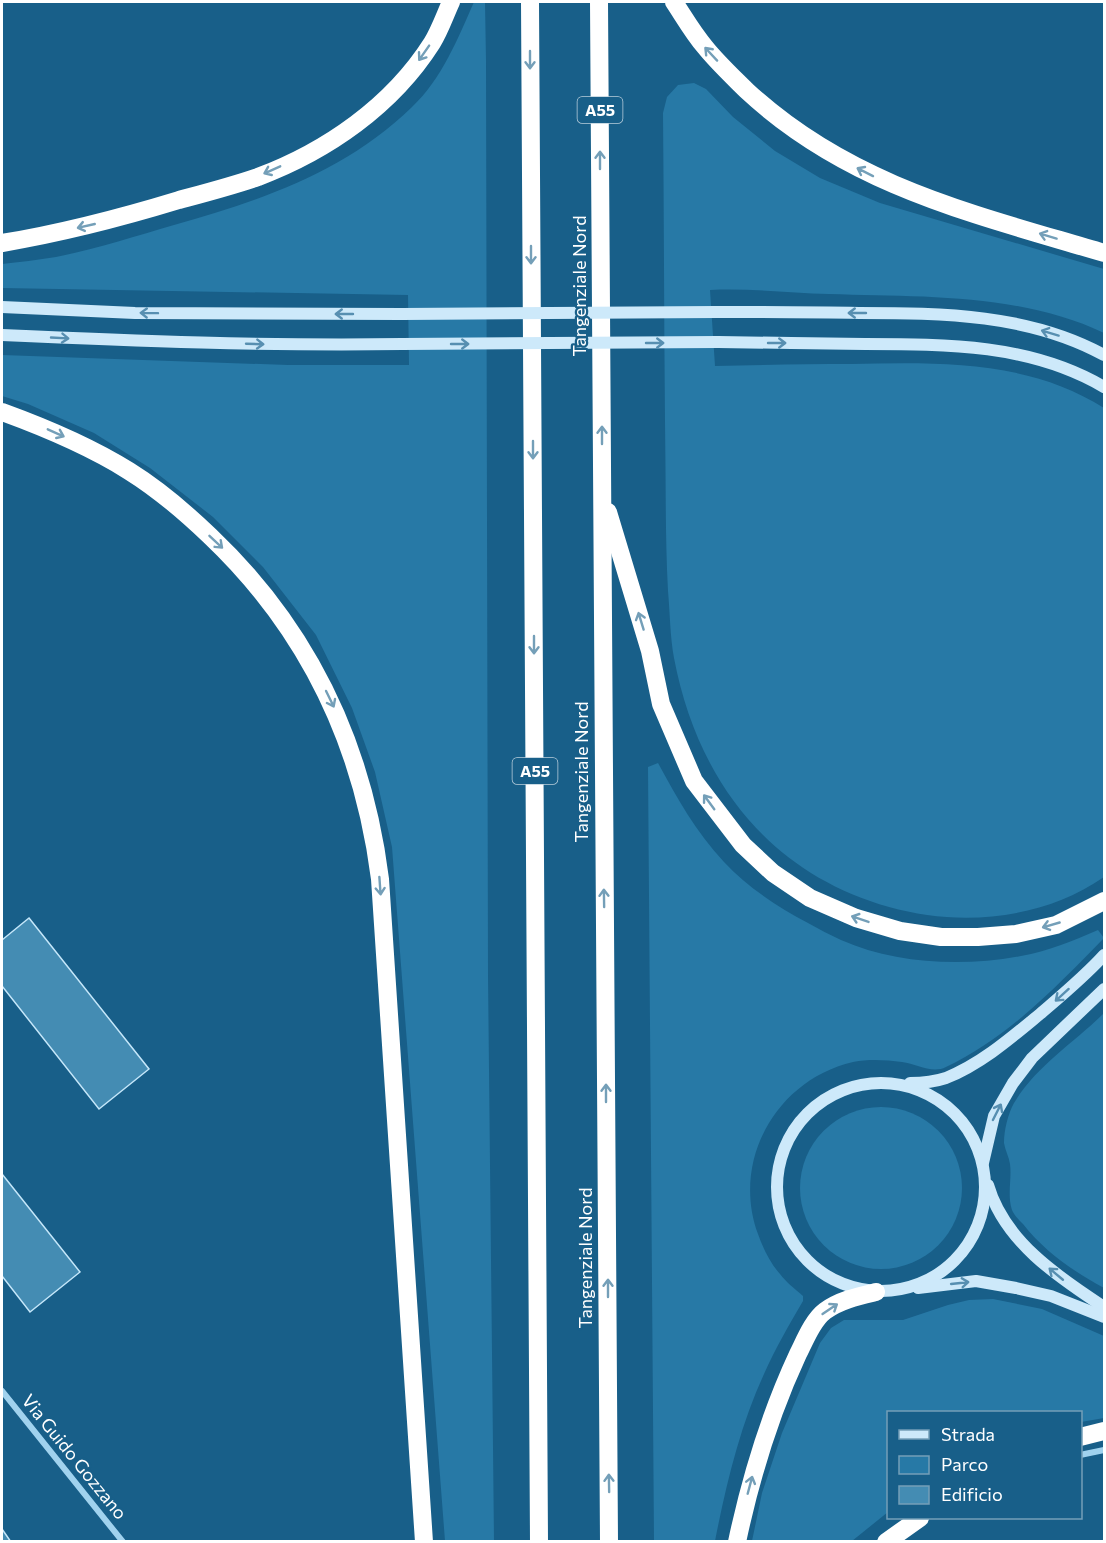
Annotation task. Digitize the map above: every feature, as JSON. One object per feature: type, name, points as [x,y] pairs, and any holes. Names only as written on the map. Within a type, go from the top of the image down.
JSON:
[{"type":"highway","points":[[2,243],[114,220],[257,177],[335,139],[364,119],[412,71],[433,41],[451,2]]},
{"type":"highway","name":"A55","points":[[530,2],[539,1542]]},
{"type":"highway","name":"Tangenziale Nord","points":[[599,2],[609,1542]]},
{"type":"highway","points":[[674,2],[705,48],[765,108],[802,136],[834,156],[912,193],[1104,253]]},
{"type":"highway","points":[[2,412],[92,449],[131,472],[198,524],[235,560],[265,594],[316,670],[352,750],[375,839],[380,879],[424,1542]]},
{"type":"highway","points":[[602,493],[650,651],[662,704],[689,772],[743,845],[773,873],[810,898],[856,918],[900,931],[940,937],[1016,934],[1056,925],[1104,901]]},
{"type":"highway","points":[[737,1542],[758,1456],[790,1371],[807,1336],[823,1312],[844,1300],[876,1292]]},
{"type":"highway","points":[[1082,1436],[1104,1431]]},
{"type":"highway","points":[[886,1542],[919,1519]]},
{"type":"street","points":[[2,307],[135,313],[717,312],[964,315],[1056,334],[1104,355]]},
{"type":"street","points":[[2,335],[299,346],[718,342],[946,344],[998,350],[1046,361],[1086,376],[1104,387]]},
{"type":"street","points":[[1104,955],[1038,1016],[1005,1042],[946,1078],[928,1083],[875,1082],[853,1086],[831,1095],[797,1124],[786,1144],[779,1166],[777,1188],[779,1210],[787,1232],[798,1251],[814,1268],[833,1280],[854,1288],[876,1292],[976,1281],[1051,1296],[1104,1317]]},
{"type":"street","points":[[902,1290],[928,1280],[951,1264],[969,1243],[981,1218],[984,1196],[982,1168],[987,1138],[994,1116],[1013,1083],[1032,1058],[1104,989]]},
{"type":"street","points":[[897,1084],[918,1089],[937,1098],[954,1112],[968,1128],[977,1145],[991,1198],[1003,1221],[1033,1254],[1064,1280],[1104,1307]]},
{"type":"street","name":"Via Guido Gozzano","points":[[2,1391],[123,1542]]},
{"type":"street","points":[[1082,1455],[1104,1450]]},
{"type":"green space","points":[[474,2],[485,2],[486,61],[488,975],[494,1541],[445,1541],[392,847],[375,772],[352,708],[316,635],[263,567],[213,517],[150,468],[94,433],[28,404],[2,396],[2,355],[288,365],[409,365],[408,295],[2,288],[2,264],[71,254],[207,215],[270,194],[330,166],[386,130],[423,96],[441,71]]},
{"type":"green space","points":[[694,83],[706,89],[733,117],[775,151],[820,178],[880,203],[1104,269],[1104,333],[1039,310],[970,300],[710,290],[715,366],[917,363],[982,367],[1014,372],[1045,381],[1075,392],[1104,408],[1104,877],[1054,903],[1000,916],[944,917],[889,907],[846,892],[808,871],[774,845],[745,815],[720,781],[700,743],[685,702],[674,658],[666,548],[663,113],[667,97],[678,85]]},
{"type":"green space","points":[[658,763],[696,827],[733,871],[774,903],[841,940],[906,959],[976,962],[1031,954],[1098,930],[1104,938],[1031,1010],[969,1055],[941,1069],[884,1060],[853,1062],[826,1072],[802,1086],[782,1105],[766,1127],[756,1152],[751,1179],[751,1206],[758,1234],[767,1255],[782,1277],[803,1296],[803,1301],[773,1355],[755,1394],[729,1477],[715,1541],[654,1541],[648,767]]},
{"type":"green space","points":[[1104,1013],[1104,1288],[1081,1275],[1050,1252],[1014,1214],[1010,1199],[1010,1164],[1004,1143],[1010,1112],[1033,1077]]},
{"type":"green space","points":[[881,1107],[897,1108],[912,1113],[939,1130],[956,1157],[961,1172],[961,1204],[956,1219],[939,1246],[912,1263],[897,1268],[881,1269],[865,1268],[850,1263],[823,1246],[806,1219],[801,1204],[800,1188],[801,1172],[806,1157],[823,1130],[850,1113],[865,1108]]},
{"type":"green space","points":[[993,1299],[1042,1309],[1104,1336],[1104,1418],[1082,1422],[1082,1411],[887,1411],[887,1513],[852,1541],[752,1541],[762,1493],[782,1433],[820,1343],[831,1328],[844,1320],[903,1320],[969,1300]]},
{"type":"building","points":[[29,918],[149,1069],[99,1109],[2,986],[2,940]]},
{"type":"building","points":[[2,1174],[80,1272],[30,1312],[2,1276]]},
{"type":"building","points":[[2,1529],[11,1542],[2,1542]]}]
